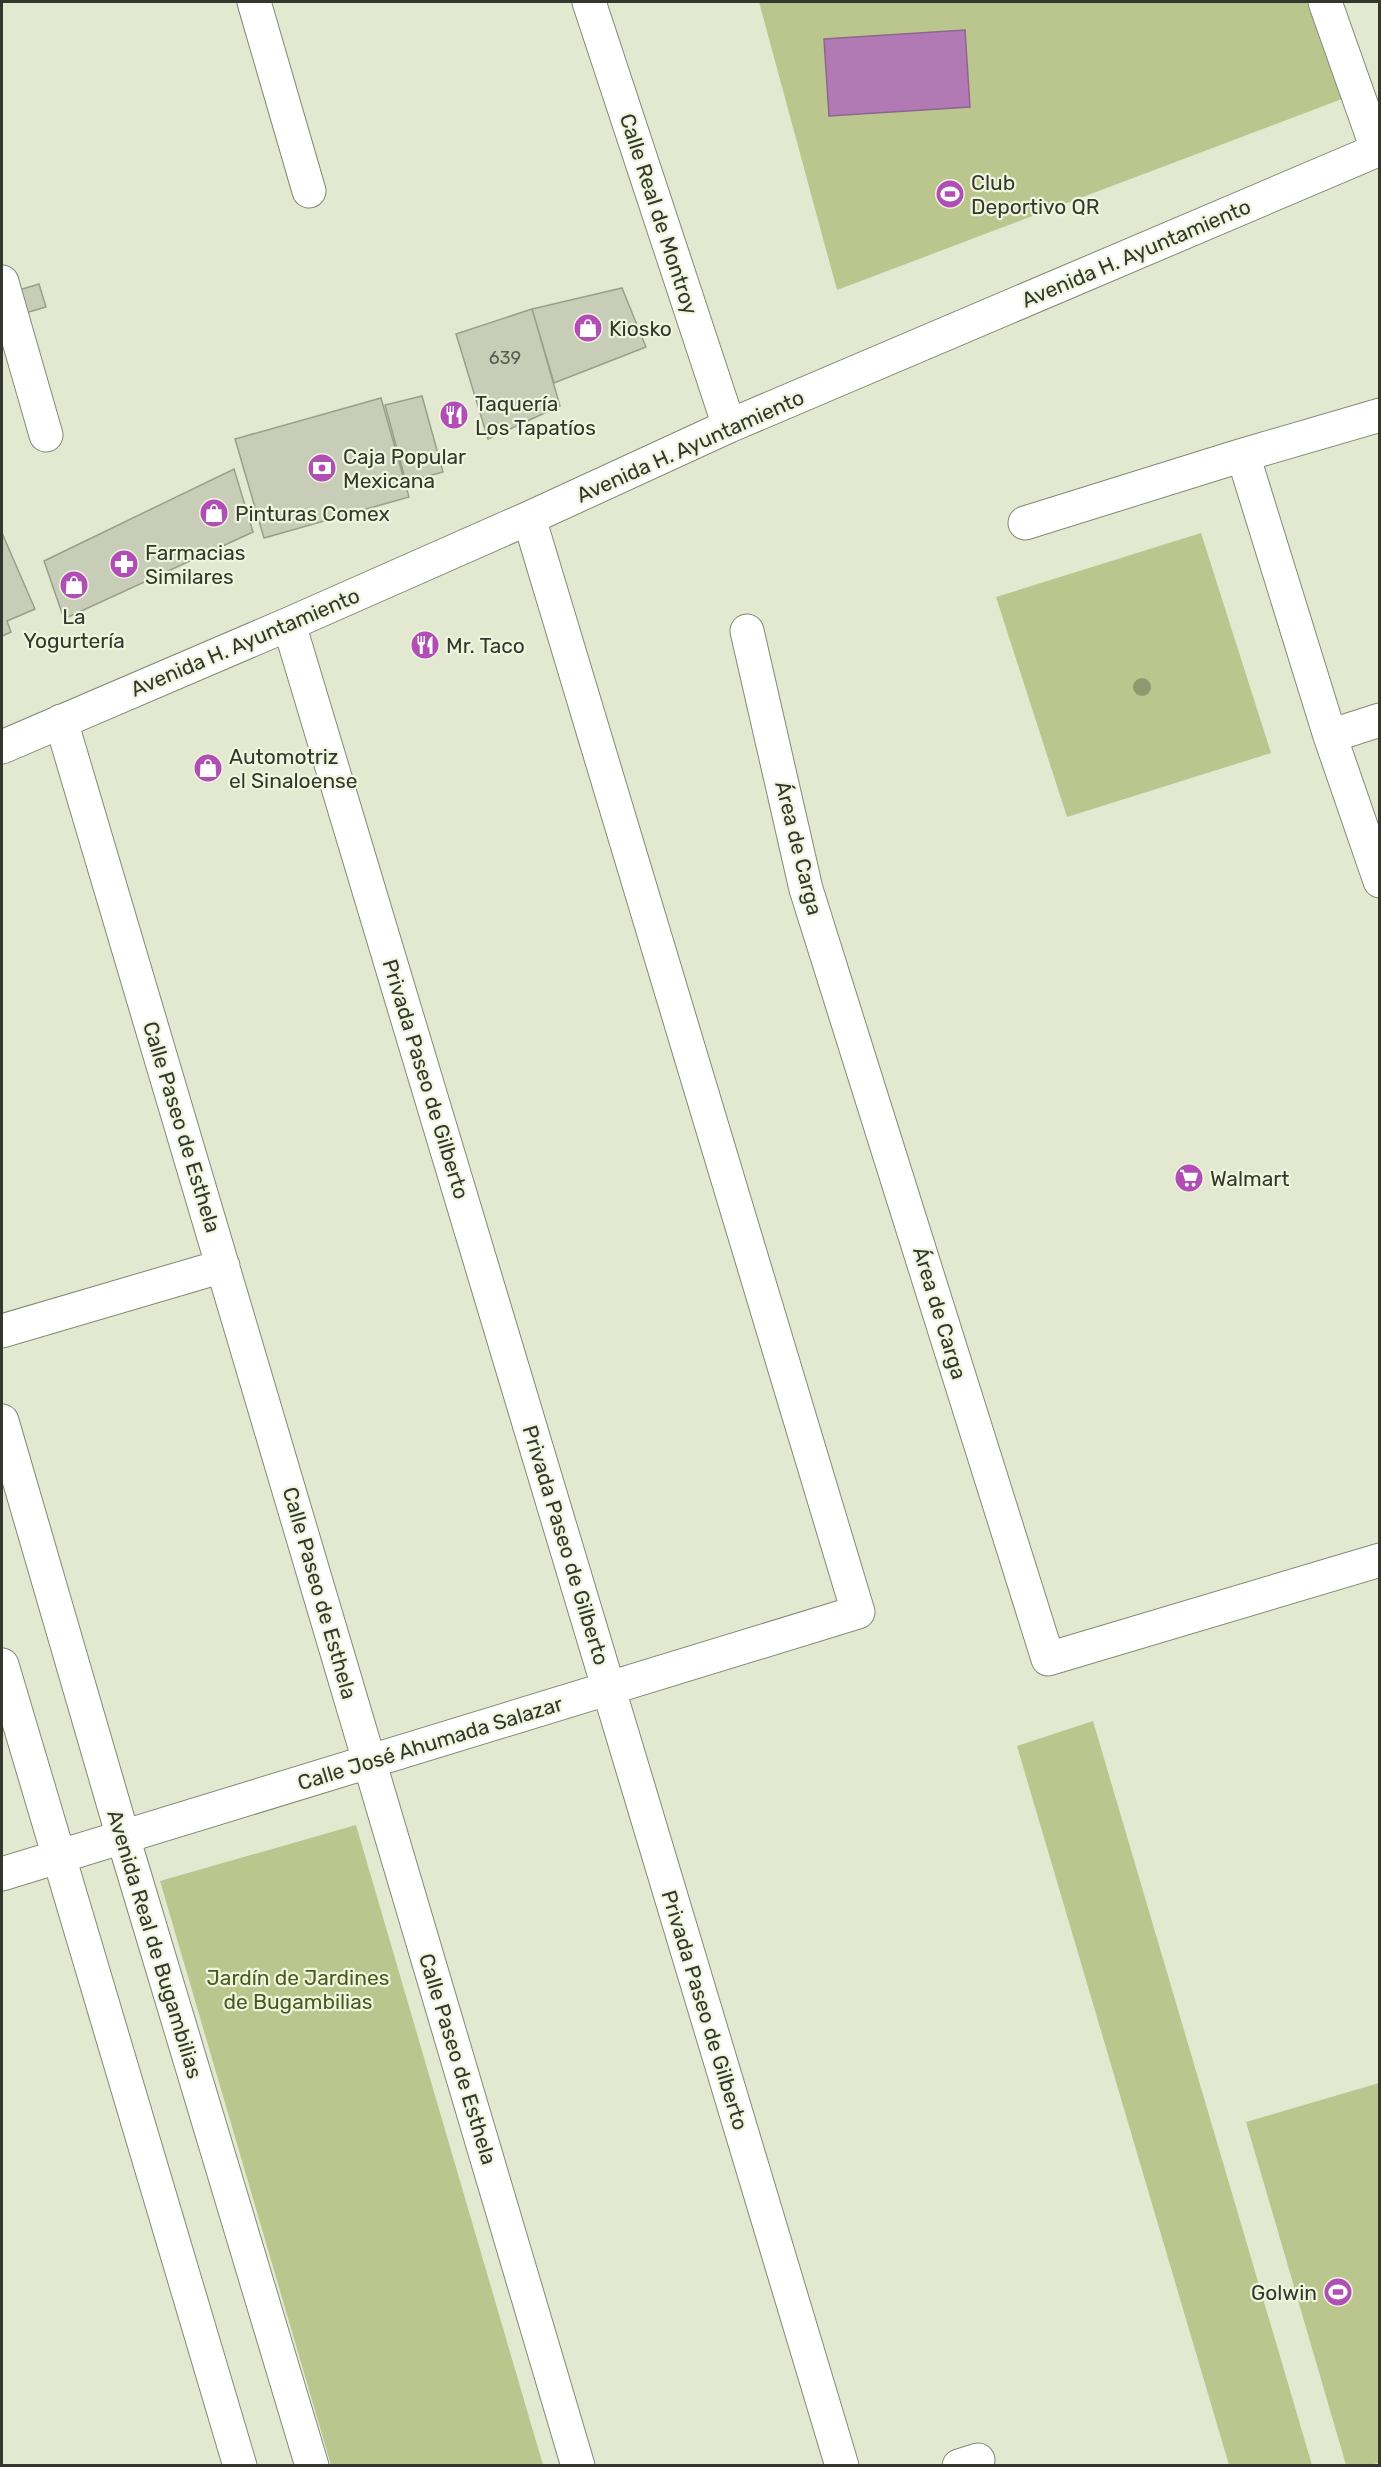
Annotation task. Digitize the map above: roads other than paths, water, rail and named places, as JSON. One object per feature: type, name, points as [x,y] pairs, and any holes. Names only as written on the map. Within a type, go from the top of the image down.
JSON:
[{"type":"street","points":[[254,2],[309,191]]},
{"type":"street","name":"Calle Real de Montroy","points":[[589,2],[729,426]]},
{"type":"street","points":[[1325,2],[1378,149]]},
{"type":"street","name":"Avenida H. Ayuntamiento","points":[[2,747],[289,624],[529,518],[729,426],[1378,149]]},
{"type":"street","points":[[2,282],[46,435]]},
{"type":"street","points":[[1025,523],[1380,415]]},
{"type":"street","points":[[1243,455],[1330,736],[1380,881]]},
{"type":"street","name":"Calle José Ahumada Salazar","points":[[2,1875],[858,1612],[529,518]]},
{"type":"street","name":"Privada Paseo de Gilberto","points":[[289,624],[842,2466]]},
{"type":"street","name":"Área de Carga","points":[[747,631],[806,889],[1048,1659],[1380,1560]]},
{"type":"street","points":[[1330,736],[1380,720]]},
{"type":"street","name":"Calle Paseo de Esthela","points":[[61,721],[578,2466]]},
{"type":"street","points":[[2,1331],[223,1266]]},
{"type":"street","name":"Avenida Real de Bugambilias","points":[[2,1420],[123,1837],[312,2466]]},
{"type":"street","points":[[2,1665],[240,2466]]},
{"type":"place","name":"Club Deportivo QR","points":[[950,194]]},
{"type":"place","name":"Kiosko","points":[[588,328]]},
{"type":"place","name":"Taquería Los Tapatíos","points":[[454,415]]},
{"type":"place","name":"Caja Popular Mexicana","points":[[322,468]]},
{"type":"place","name":"Pinturas Comex","points":[[214,513]]},
{"type":"place","name":"Farmacias Similares","points":[[124,564]]},
{"type":"place","name":"La Yogurtería","points":[[74,585]]},
{"type":"place","name":"Mr. Taco","points":[[425,645]]},
{"type":"place","name":"Automotriz el Sinaloense","points":[[208,768]]},
{"type":"place","name":"Walmart","points":[[1189,1178]]},
{"type":"place","name":"Golwin","points":[[1338,2292]]},
{"type":"park label","name":"Jardín de Jardines de Bugambilias","points":[[298,1989]]}]
